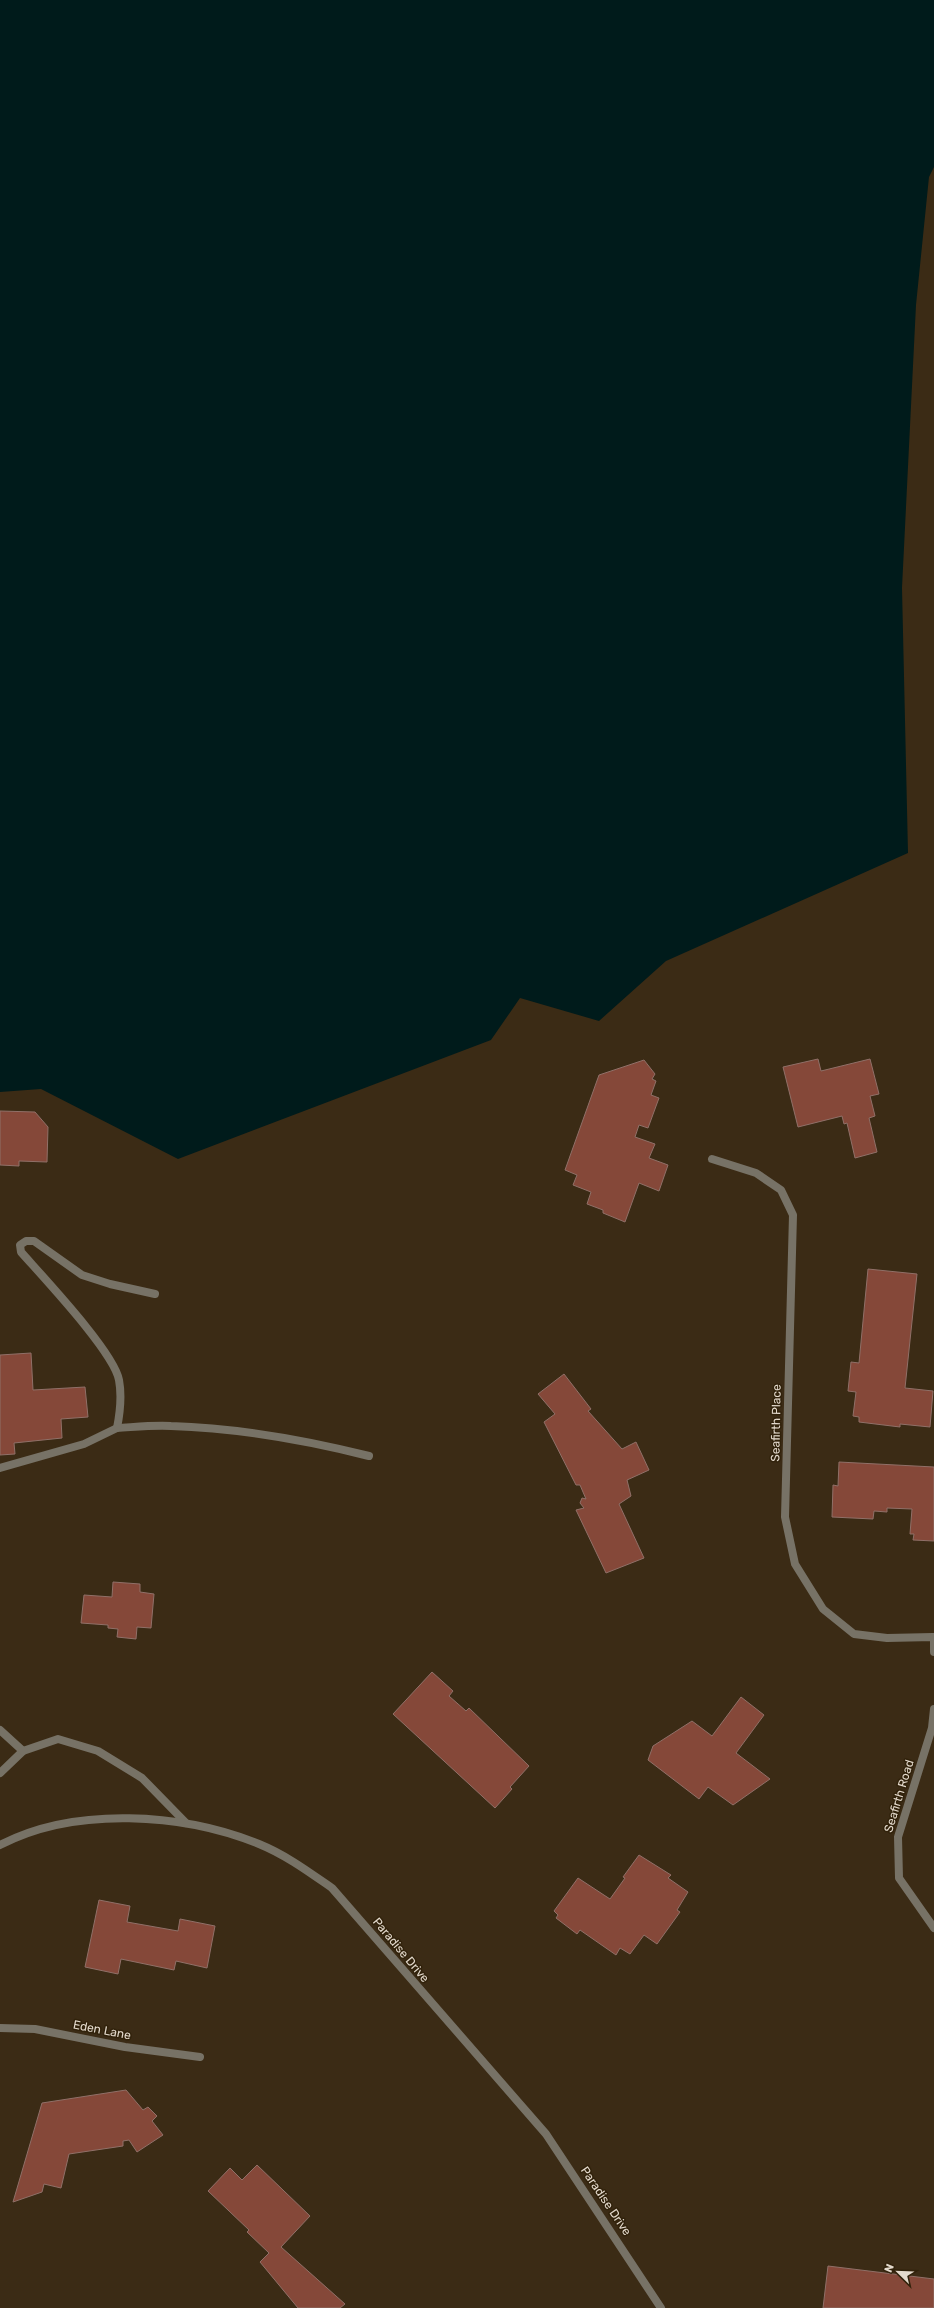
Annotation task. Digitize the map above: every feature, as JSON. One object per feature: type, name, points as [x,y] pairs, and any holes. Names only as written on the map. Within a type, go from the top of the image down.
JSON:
[{"type":"street","name":"Seafirth Place","points":[[712,1159],[756,1173],[782,1190],[793,1215],[786,1517],[795,1564],[823,1609],[854,1634],[887,1638],[933,1637]]},
{"type":"street","points":[[117,1428],[120,1410],[119,1379],[107,1356],[21,1252],[20,1245],[26,1241],[34,1241],[82,1275],[155,1294]]},
{"type":"street","points":[[0,1468],[84,1444],[117,1428],[171,1425],[229,1430],[317,1444],[369,1456]]},
{"type":"street","points":[[933,1637],[934,1652]]},
{"type":"street","name":"Seafirth Road","points":[[934,1709],[932,1728],[898,1837],[899,1878],[934,1928]]},
{"type":"street","points":[[0,1730],[23,1751]]},
{"type":"street","points":[[0,1773],[23,1751],[58,1739],[98,1751],[142,1778],[186,1823]]},
{"type":"street","name":"Paradise Drive","points":[[0,1846],[15,1837],[51,1825],[93,1819],[186,1823],[229,1833],[261,1845],[294,1862],[332,1888],[546,2134],[661,2308]]},
{"type":"street","name":"Eden Lane","points":[[0,2028],[35,2029],[125,2047],[200,2057]]},
{"type":"water","points":[[0,0],[934,0],[934,167],[929,177],[916,305],[902,588],[908,853],[666,961],[599,1021],[520,998],[491,1040],[178,1159],[41,1089],[0,1092]]},
{"type":"building","points":[[818,1059],[821,1071],[870,1059],[879,1094],[870,1096],[875,1116],[869,1118],[877,1152],[855,1158],[847,1123],[844,1124],[842,1116],[798,1127],[783,1067]]},
{"type":"building","points":[[644,1060],[655,1074],[652,1079],[656,1081],[651,1095],[659,1098],[648,1128],[639,1125],[635,1137],[655,1144],[649,1158],[668,1165],[659,1191],[639,1183],[625,1222],[603,1213],[603,1210],[587,1204],[591,1192],[573,1185],[577,1175],[565,1170],[599,1075]]},
{"type":"building","points":[[0,1111],[35,1112],[48,1127],[47,1162],[19,1161],[19,1166],[0,1165]]},
{"type":"building","points":[[868,1269],[917,1274],[905,1388],[933,1391],[930,1427],[900,1424],[900,1427],[859,1422],[859,1417],[853,1416],[856,1392],[848,1391],[851,1362],[859,1363]]},
{"type":"building","points":[[31,1353],[33,1390],[85,1387],[88,1417],[61,1419],[62,1438],[14,1443],[15,1454],[0,1455],[0,1355]]},
{"type":"building","points":[[564,1374],[591,1409],[588,1411],[622,1449],[636,1442],[649,1470],[627,1480],[631,1496],[619,1504],[644,1558],[606,1573],[576,1510],[584,1508],[580,1503],[582,1498],[586,1499],[580,1485],[576,1485],[544,1422],[555,1414],[538,1394]]},
{"type":"building","points":[[839,1462],[934,1467],[934,1541],[913,1540],[914,1534],[910,1534],[912,1509],[887,1508],[887,1512],[874,1511],[873,1519],[832,1517],[833,1485],[838,1486]]},
{"type":"building","points":[[113,1582],[140,1584],[140,1592],[154,1594],[151,1628],[137,1627],[136,1639],[117,1637],[118,1629],[108,1628],[108,1625],[81,1623],[84,1595],[112,1597]]},
{"type":"building","points":[[432,1672],[453,1691],[449,1696],[466,1711],[469,1708],[529,1766],[510,1787],[512,1789],[495,1808],[393,1714]]},
{"type":"building","points":[[741,1697],[764,1715],[736,1753],[770,1779],[733,1805],[708,1787],[699,1799],[648,1760],[653,1746],[692,1721],[712,1736]]},
{"type":"building","points":[[639,1855],[671,1875],[668,1878],[688,1892],[677,1910],[680,1912],[657,1944],[644,1935],[630,1954],[620,1948],[616,1955],[580,1930],[577,1934],[556,1918],[558,1915],[554,1911],[578,1878],[610,1899],[625,1878],[623,1877]]},
{"type":"building","points":[[99,1900],[130,1906],[127,1922],[178,1931],[180,1919],[215,1926],[207,1968],[176,1961],[174,1970],[121,1959],[118,1974],[85,1967]]},
{"type":"building","points":[[126,2090],[143,2110],[148,2107],[157,2116],[152,2121],[163,2135],[137,2152],[129,2140],[123,2141],[123,2146],[69,2154],[61,2188],[44,2184],[42,2192],[13,2202],[42,2103]]},
{"type":"building","points":[[257,2165],[310,2216],[281,2247],[345,2304],[340,2308],[298,2308],[260,2262],[269,2253],[247,2232],[249,2230],[208,2191],[230,2168],[242,2180]]},
{"type":"building","points":[[828,2266],[934,2279],[934,2308],[823,2308]]}]
